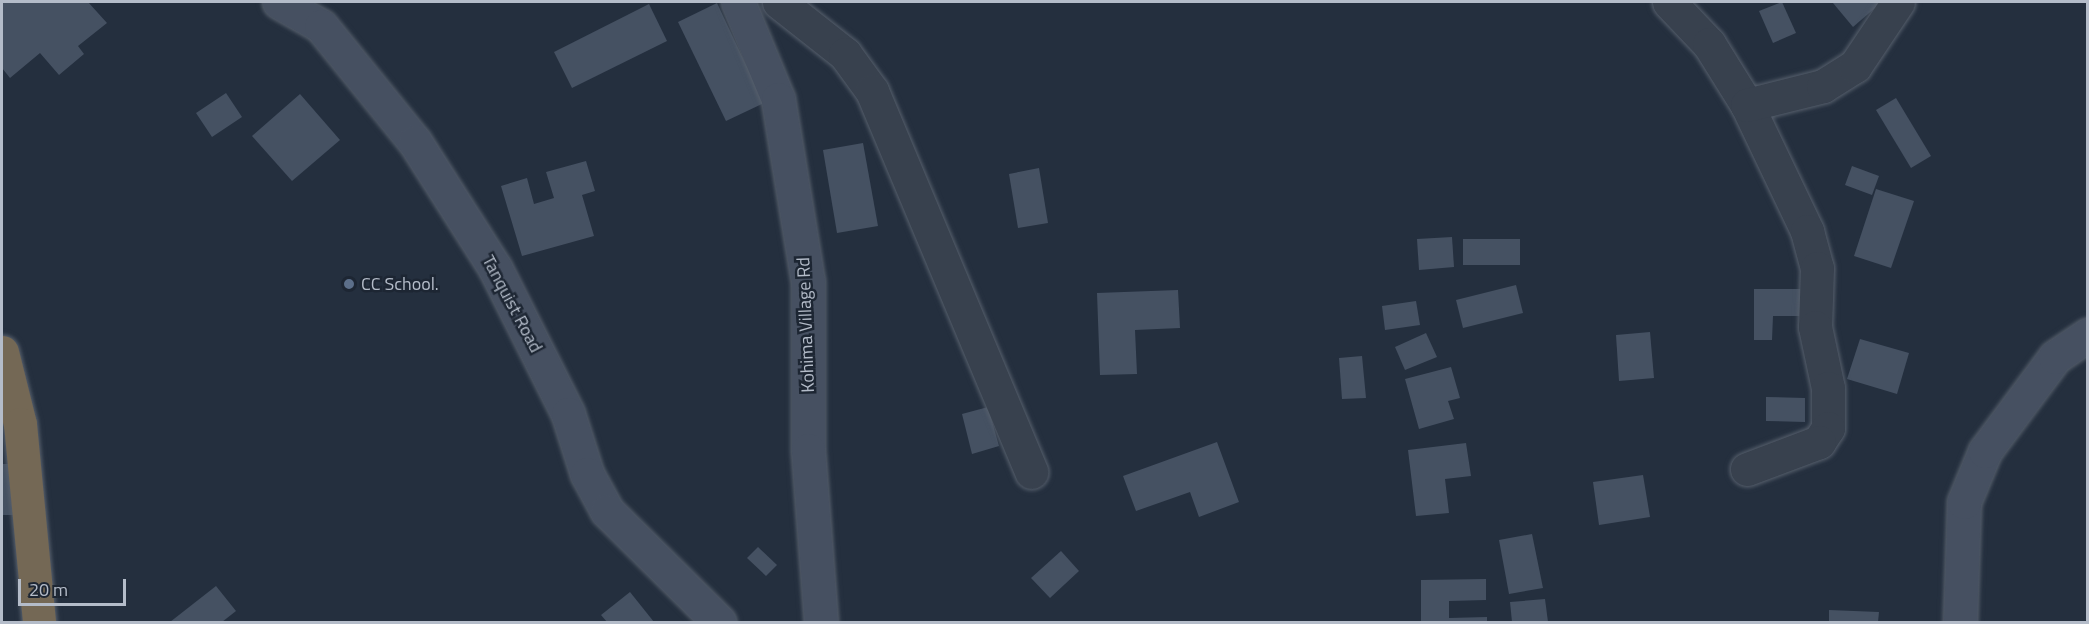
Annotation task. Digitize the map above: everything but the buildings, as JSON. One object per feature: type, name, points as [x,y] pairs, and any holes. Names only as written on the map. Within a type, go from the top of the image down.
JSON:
[{"type":"highway","points":[[2,352],[20,424],[39,622]]},
{"type":"main road","name":"Tanquist Road","points":[[279,2],[321,26],[414,142],[495,268],[568,414],[587,474],[607,511],[719,622]]},
{"type":"main road","name":"Kohima Village Rd","points":[[738,2],[778,99],[799,214],[808,282],[808,450],[821,622]]},
{"type":"main road","points":[[1960,622],[1964,502],[1985,451],[2055,357],[2088,335]]},
{"type":"street","points":[[779,2],[845,54],[872,91],[1031,472]]},
{"type":"street","points":[[1669,2],[1709,44],[1747,105],[1807,231],[1817,268],[1815,327],[1829,413],[1828,428],[1819,442],[1747,469]]},
{"type":"street","points":[[1747,105],[1823,86],[1855,66],[1898,2]]},
{"type":"place","name":"CC School.","points":[[349,284]]}]
